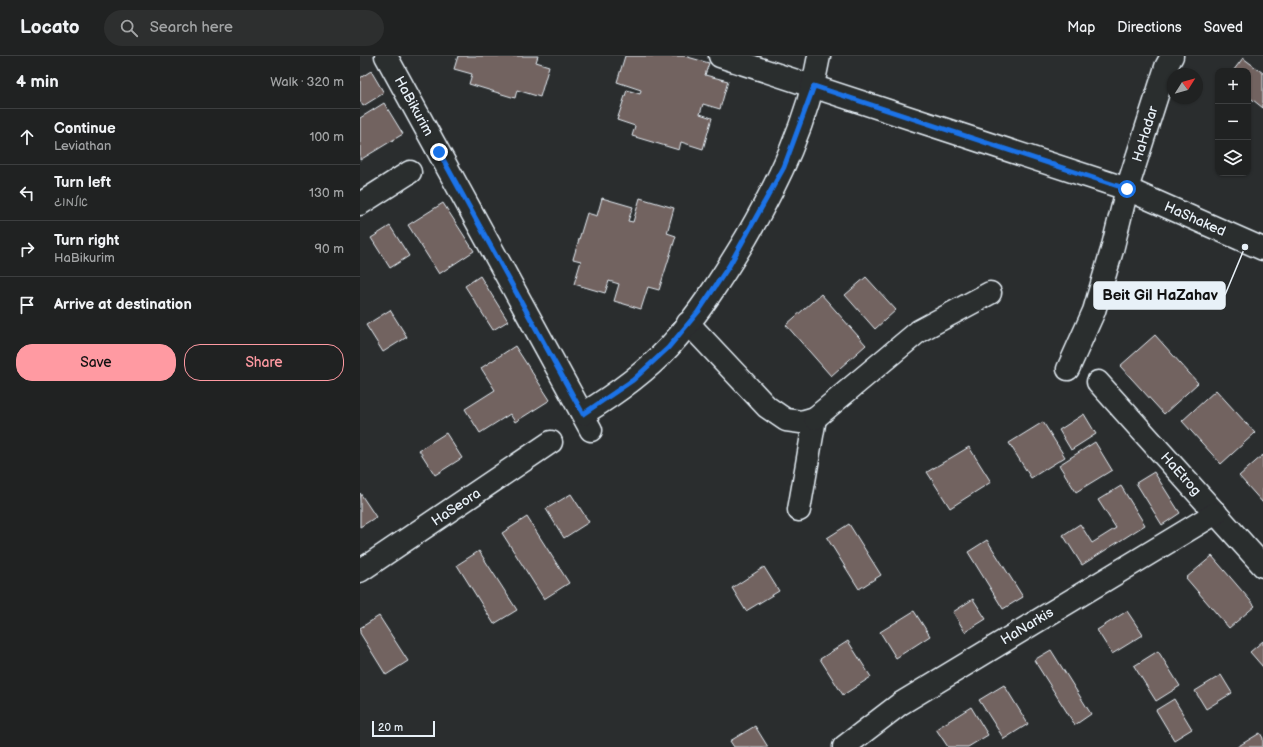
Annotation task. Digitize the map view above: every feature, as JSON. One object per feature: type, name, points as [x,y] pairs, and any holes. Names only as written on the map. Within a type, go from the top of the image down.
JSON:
[{"type":"street","name":"HaBikurim","points":[[386,56],[587,422],[668,348],[688,324]]},
{"type":"street","name":"HaShaked","points":[[720,56],[1127,189],[1263,249]]},
{"type":"street","points":[[818,56],[814,86],[784,167],[759,215],[729,266],[688,324],[767,407],[786,420],[802,422],[815,418],[919,332],[990,292]]},
{"type":"street","name":"HaHadar","points":[[1068,369],[1094,311],[1112,250],[1127,189],[1166,67],[1172,56]]},
{"type":"street","points":[[360,204],[410,172]]},
{"type":"street","name":"HaEtrog","points":[[1098,382],[1263,566]]},
{"type":"street","points":[[798,510],[815,418]]},
{"type":"street","name":"HaSeora","points":[[360,571],[551,442]]},
{"type":"street","name":"HaNarkis","points":[[844,747],[900,704],[1216,513]]},
{"type":"building","points":[[458,56],[538,56],[536,62],[549,66],[540,97],[517,90],[515,98],[469,84],[472,74],[454,69]]},
{"type":"building","points":[[625,56],[684,56],[709,63],[705,75],[728,81],[720,109],[703,104],[700,114],[712,118],[703,149],[681,142],[679,150],[632,136],[635,126],[617,120],[627,90],[640,94],[641,90],[617,82]]},
{"type":"building","points":[[1243,58],[1263,73],[1263,108],[1251,98],[1251,68],[1235,68]]},
{"type":"building","points":[[371,71],[384,93],[363,106],[360,101],[360,78]]},
{"type":"building","points":[[384,103],[403,134],[360,160],[360,118]]},
{"type":"building","points":[[602,198],[633,207],[628,221],[633,222],[640,198],[674,208],[667,233],[676,236],[659,290],[648,287],[641,309],[614,301],[619,284],[609,281],[605,293],[574,284],[581,261],[573,259],[587,213],[597,216]]},
{"type":"building","points":[[443,203],[474,251],[439,274],[408,225]]},
{"type":"building","points":[[390,226],[409,256],[390,268],[371,238]]},
{"type":"building","points":[[480,276],[508,321],[493,330],[465,286]]},
{"type":"building","points":[[866,277],[896,310],[875,329],[845,295]]},
{"type":"building","points":[[821,294],[866,345],[831,376],[786,325]]},
{"type":"building","points":[[390,310],[407,337],[383,352],[366,325]]},
{"type":"building","points":[[1155,335],[1198,383],[1164,414],[1120,366]]},
{"type":"building","points":[[515,346],[550,400],[515,422],[510,414],[480,433],[465,409],[495,390],[481,368]]},
{"type":"building","points":[[1216,390],[1255,433],[1221,464],[1182,421]]},
{"type":"building","points":[[1084,414],[1096,434],[1071,450],[1059,430]]},
{"type":"building","points":[[1043,422],[1065,457],[1031,478],[1009,443]]},
{"type":"building","points":[[446,433],[462,458],[435,475],[419,450]]},
{"type":"building","points":[[1095,442],[1112,470],[1076,492],[1059,465]]},
{"type":"building","points":[[969,447],[991,482],[950,508],[927,472]]},
{"type":"building","points":[[1263,455],[1263,503],[1239,476]]},
{"type":"building","points":[[1154,472],[1180,513],[1162,525],[1136,483]]},
{"type":"building","points":[[1121,486],[1145,525],[1082,565],[1063,535],[1080,524],[1092,543],[1116,528],[1098,500]]},
{"type":"building","points":[[360,493],[376,517],[360,527]]},
{"type":"building","points":[[571,494],[589,522],[564,538],[546,509]]},
{"type":"building","points":[[527,517],[569,583],[544,599],[502,533]]},
{"type":"building","points":[[849,524],[881,575],[859,589],[827,538]]},
{"type":"building","points":[[987,540],[1023,597],[1003,609],[968,552]]},
{"type":"building","points":[[479,551],[517,610],[494,624],[457,565]]},
{"type":"building","points":[[1212,556],[1255,606],[1229,628],[1186,578]]},
{"type":"building","points":[[764,567],[779,591],[746,611],[732,588]]},
{"type":"building","points":[[973,599],[986,619],[965,632],[953,612]]},
{"type":"building","points":[[914,611],[930,636],[896,658],[880,632]]},
{"type":"building","points":[[1127,611],[1143,635],[1112,654],[1097,630]]},
{"type":"building","points":[[379,616],[408,661],[386,675],[360,633],[360,628]]},
{"type":"building","points":[[848,641],[871,677],[843,695],[820,659]]},
{"type":"building","points":[[1263,641],[1263,667],[1250,652]]},
{"type":"building","points":[[1051,650],[1091,714],[1075,725],[1034,660]]},
{"type":"building","points":[[1158,651],[1180,686],[1156,701],[1134,666]]},
{"type":"building","points":[[1221,675],[1232,693],[1206,709],[1195,691]]},
{"type":"building","points":[[1004,685],[1028,724],[1004,739],[979,700]]},
{"type":"building","points":[[1174,699],[1192,729],[1174,740],[1156,710]]},
{"type":"building","points":[[971,707],[988,735],[968,747],[948,747],[936,729]]},
{"type":"building","points":[[755,726],[768,747],[734,747],[730,741]]},
{"type":"building","points":[[1260,733],[1263,738],[1263,747],[1237,747]]},
{"type":"place","name":"Beit Gil HaZahav","points":[[1245,247]]},
{"type":"route","points":[[439,152],[583,414],[633,380],[668,348],[698,312],[729,266],[759,215],[784,167],[814,86],[1127,189]]}]
